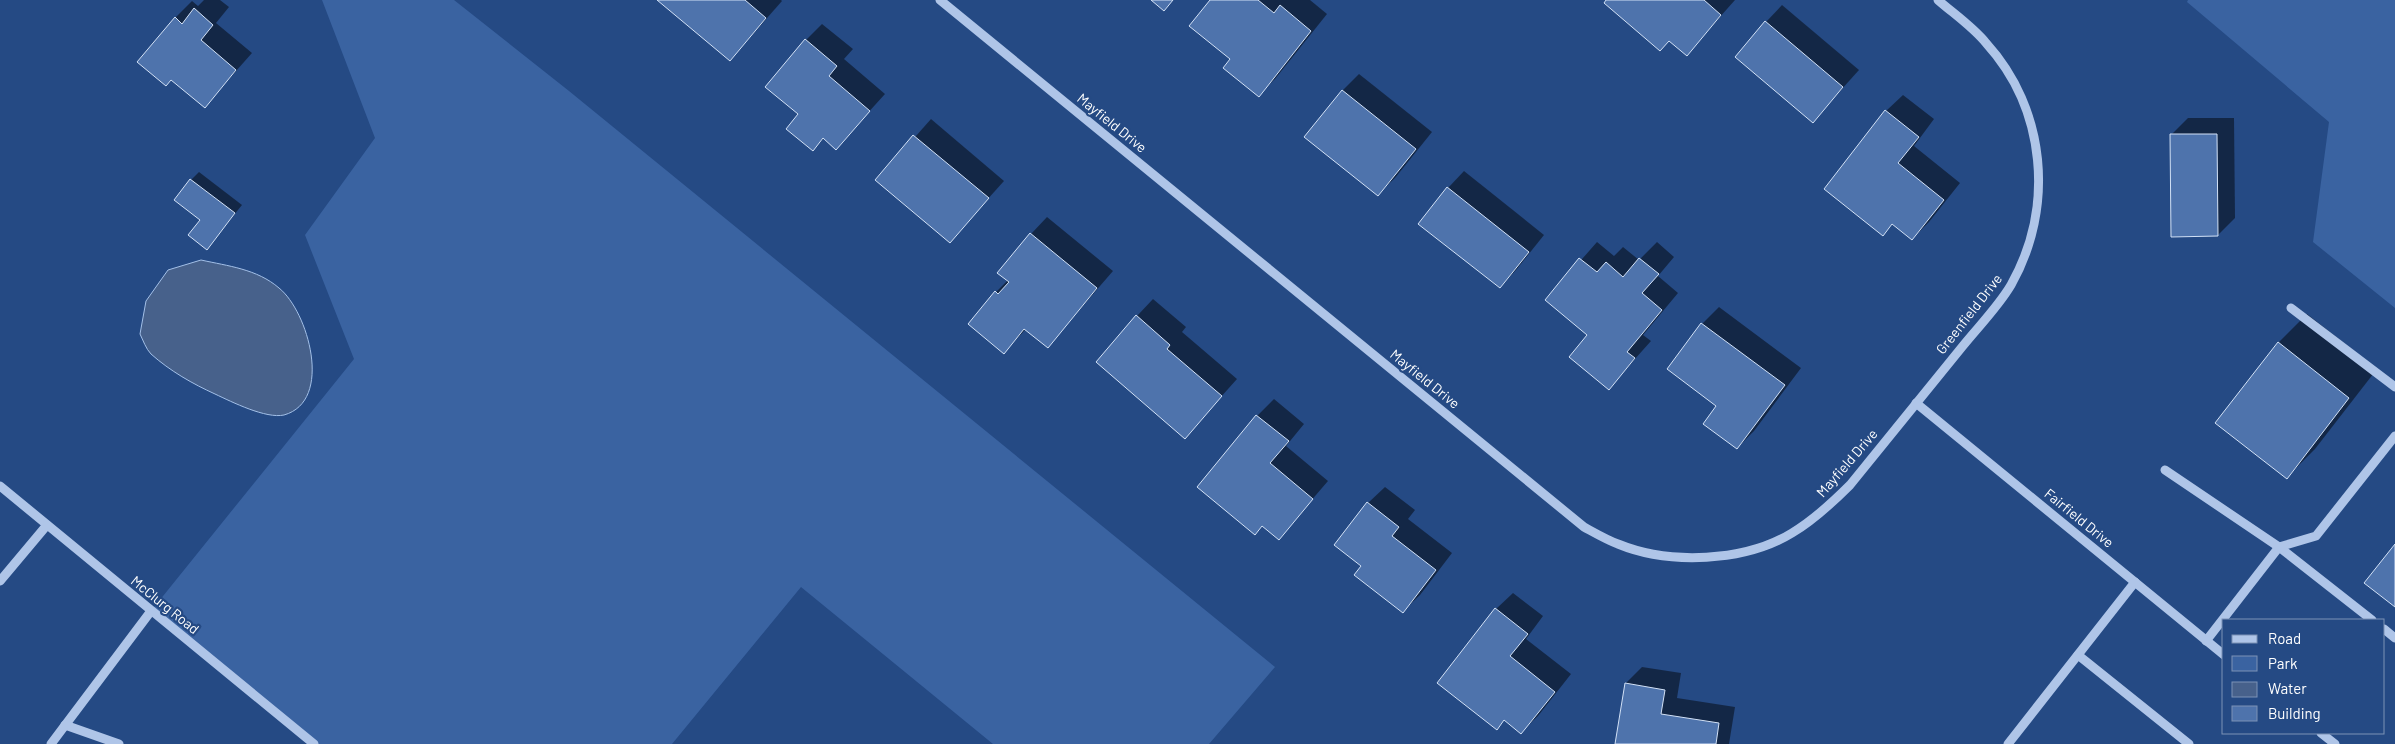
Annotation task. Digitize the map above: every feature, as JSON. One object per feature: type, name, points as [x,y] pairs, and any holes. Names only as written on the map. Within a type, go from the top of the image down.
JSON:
[{"type":"street","name":"Mayfield Drive","points":[[940,0],[1584,527],[1619,545],[1660,556],[1702,559],[1748,552],[1790,534],[1828,508],[1850,485],[1916,404]]},
{"type":"street","name":"Greenfield Drive","points":[[1916,404],[2010,286],[2030,244],[2039,199],[2039,160],[2031,118],[2014,80],[1986,42],[1938,0]]},
{"type":"street","points":[[2291,308],[2395,387]]},
{"type":"street","name":"Fairfield Drive","points":[[1916,404],[2222,653]]},
{"type":"street","points":[[2223,619],[2279,547],[2316,536],[2395,436]]},
{"type":"street","points":[[2165,470],[2279,547],[2371,619]]},
{"type":"street","name":"McClurg Road","points":[[0,486],[314,744]]},
{"type":"street","points":[[0,581],[47,524]]},
{"type":"street","points":[[2008,744],[2135,582]]},
{"type":"street","points":[[51,744],[151,611]]},
{"type":"street","points":[[2206,641],[2222,620]]},
{"type":"street","points":[[2385,630],[2395,638]]},
{"type":"street","points":[[2078,655],[2189,744]]},
{"type":"street","points":[[65,725],[120,744]]},
{"type":"street","points":[[2322,734],[2335,744]]},
{"type":"green space","points":[[322,0],[454,0],[569,91],[1275,667],[1209,744],[993,744],[801,587],[672,744],[314,744],[151,611],[354,359],[305,235],[375,138]]},
{"type":"green space","points":[[2188,0],[2395,0],[2395,308],[2313,242],[2329,122],[2187,2]]},
{"type":"water","points":[[201,260],[252,272],[279,288],[290,299],[307,335],[311,355],[312,375],[308,392],[299,406],[284,415],[277,416],[249,409],[190,381],[166,366],[148,350],[140,334],[146,301],[168,270]]},
{"type":"building","points":[[657,0],[745,0],[766,18],[730,61]]},
{"type":"building","points":[[1151,0],[1173,0],[1164,11]]},
{"type":"building","points":[[1210,0],[1258,0],[1274,13],[1280,5],[1311,31],[1259,97],[1223,68],[1230,59],[1189,26]]},
{"type":"building","points":[[1606,0],[1704,0],[1721,15],[1687,56],[1669,41],[1660,51],[1604,3]]},
{"type":"building","points":[[194,8],[213,25],[201,40],[236,70],[205,108],[171,80],[166,86],[137,62],[175,17],[182,24]]},
{"type":"building","points":[[1765,21],[1843,87],[1813,123],[1735,57]]},
{"type":"building","points":[[805,39],[837,66],[829,76],[870,111],[836,150],[823,138],[813,151],[786,129],[798,114],[765,87]]},
{"type":"building","points":[[1342,90],[1416,149],[1378,196],[1304,137]]},
{"type":"building","points":[[1885,110],[1919,137],[1898,163],[1944,200],[1912,240],[1892,224],[1883,236],[1824,189]]},
{"type":"building","points":[[2170,134],[2217,134],[2218,236],[2171,237]]},
{"type":"building","points":[[913,135],[989,198],[950,243],[875,180]]},
{"type":"building","points":[[190,179],[235,213],[207,250],[188,235],[200,220],[174,200]]},
{"type":"building","points":[[1447,187],[1529,252],[1500,288],[1418,224]]},
{"type":"building","points":[[1030,233],[1097,288],[1048,348],[1024,329],[1004,354],[968,324],[995,291],[998,294],[1009,282],[997,273]]},
{"type":"building","points":[[1579,258],[1597,272],[1606,262],[1623,277],[1639,258],[1659,274],[1642,293],[1662,310],[1627,352],[1635,358],[1609,390],[1569,357],[1587,335],[1545,300]]},
{"type":"building","points":[[1136,315],[1170,345],[1167,349],[1222,396],[1185,439],[1096,362]]},
{"type":"building","points":[[1701,323],[1785,385],[1737,449],[1703,424],[1716,406],[1667,369]]},
{"type":"building","points":[[2278,342],[2349,398],[2287,479],[2215,423]]},
{"type":"building","points":[[1256,415],[1289,441],[1270,463],[1313,499],[1279,540],[1262,526],[1255,535],[1197,487]]},
{"type":"building","points":[[1367,502],[1399,527],[1392,536],[1436,570],[1403,613],[1354,575],[1361,566],[1334,545]]},
{"type":"building","points":[[2395,544],[2395,607],[2364,583]]},
{"type":"building","points":[[1495,608],[1528,634],[1510,656],[1555,692],[1521,734],[1504,720],[1497,730],[1437,683]]},
{"type":"building","points":[[1625,683],[1665,690],[1661,714],[1719,723],[1716,744],[1615,744]]}]
